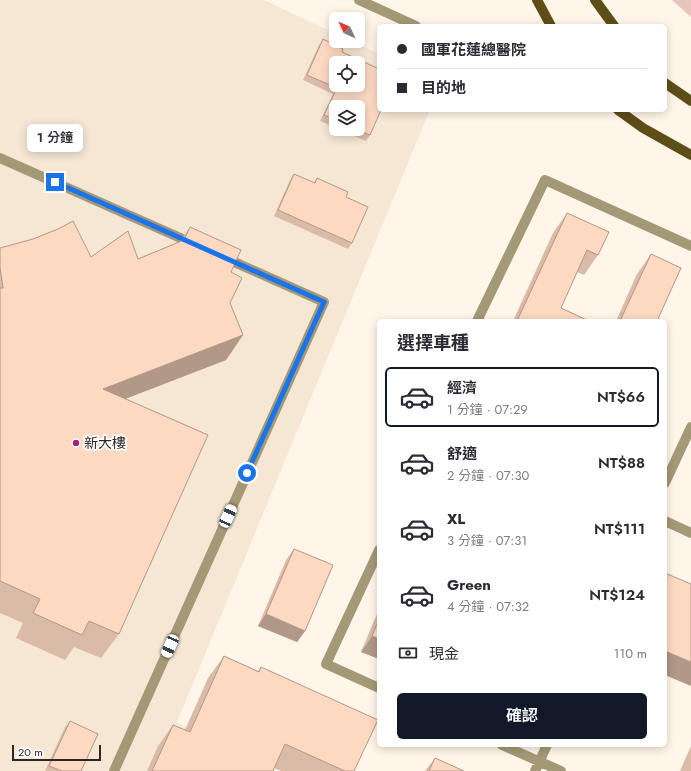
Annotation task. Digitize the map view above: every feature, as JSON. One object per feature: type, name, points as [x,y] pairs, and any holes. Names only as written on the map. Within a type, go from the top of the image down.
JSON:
[{"type":"main road","points":[[537,0],[549,24]]},
{"type":"main road","points":[[595,0],[613,24]]},
{"type":"main road","points":[[667,85],[691,101]]},
{"type":"main road","points":[[621,112],[643,128],[691,155]]},
{"type":"street","points":[[359,0],[412,24]]},
{"type":"street","points":[[0,158],[202,248]]},
{"type":"street","points":[[478,319],[545,180],[691,246]]},
{"type":"street","points":[[114,771],[324,302],[217,255]]},
{"type":"street","points":[[667,479],[691,427]]},
{"type":"street","points":[[667,521],[691,533]]},
{"type":"street","points":[[377,554],[326,664],[377,687]]},
{"type":"street","points":[[505,747],[537,767],[561,771]]},
{"type":"street","points":[[537,767],[546,747]]},
{"type":"shaded area","points":[[0,0],[264,0],[329,31],[329,48],[365,48],[377,53],[377,112],[429,112],[177,722],[270,771],[0,771]]},
{"type":"shaded area","points":[[672,0],[691,0],[691,17]]},
{"type":"building","points":[[323,39],[329,42],[329,48],[341,48],[343,49],[342,52],[351,56],[329,56],[329,85],[307,75]]},
{"type":"building","points":[[365,63],[377,68],[377,112],[380,112],[370,135],[365,133],[365,100],[331,100],[335,92],[365,92]]},
{"type":"building","points":[[329,105],[329,117],[324,115]]},
{"type":"building","points":[[294,174],[315,183],[317,178],[348,192],[346,197],[368,207],[352,243],[278,210]]},
{"type":"building","points":[[567,213],[609,232],[598,255],[587,250],[561,308],[585,319],[518,319]]},
{"type":"building","name":"新大樓","points":[[73,221],[91,257],[128,231],[138,259],[184,240],[190,227],[241,250],[231,272],[242,278],[230,303],[243,335],[103,389],[208,435],[119,634],[89,621],[82,635],[33,613],[40,599],[0,581],[0,288],[3,288],[0,267],[0,248],[33,239]]},
{"type":"building","points":[[651,254],[681,268],[658,319],[621,319]]},
{"type":"building","points":[[294,549],[333,565],[305,631],[266,614]]},
{"type":"building","points":[[667,574],[691,584],[691,662],[667,652]]},
{"type":"building","points":[[377,624],[377,638],[372,636]]},
{"type":"building","points":[[224,656],[259,672],[261,667],[377,720],[354,771],[345,771],[285,744],[273,771],[152,771],[173,725],[190,732]]},
{"type":"building","points":[[70,721],[98,734],[81,771],[62,771],[49,766]]},
{"type":"building","points":[[435,758],[464,771],[429,771]]},
{"type":"place","name":"新大樓","points":[[76,443]]},
{"type":"route","points":[[55,182],[324,302],[247,473]]}]
